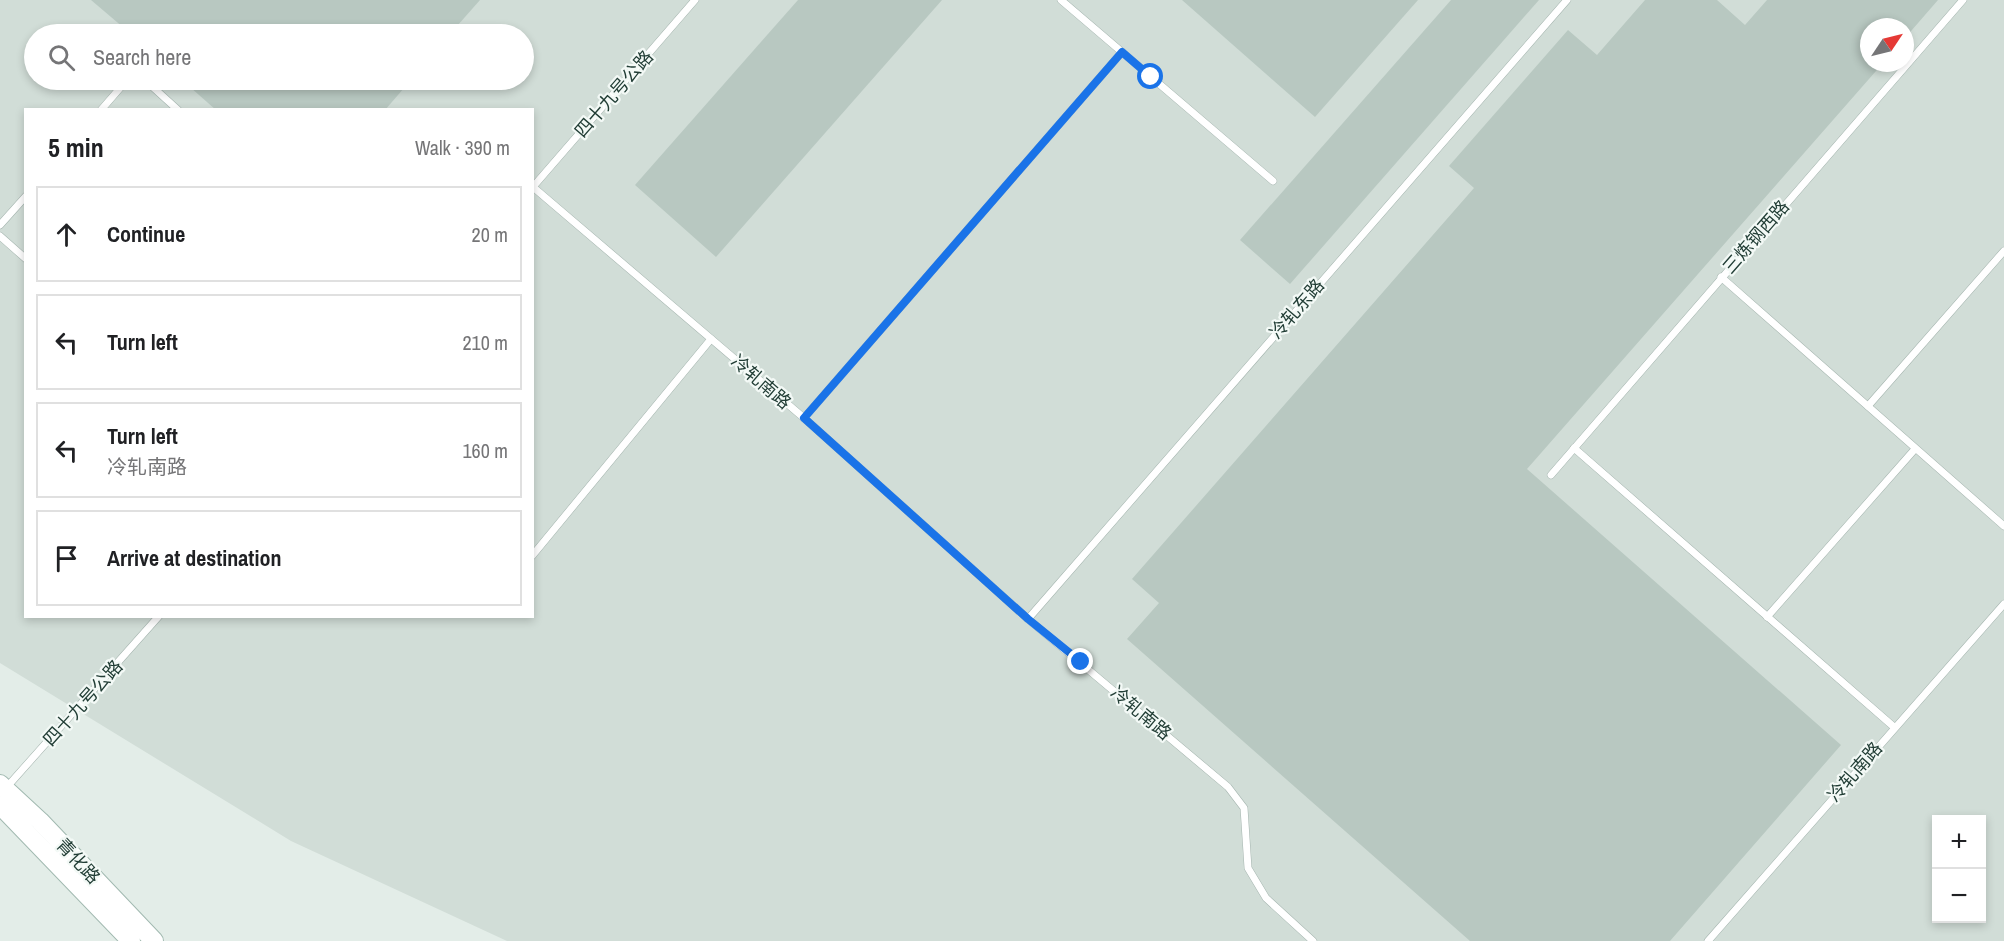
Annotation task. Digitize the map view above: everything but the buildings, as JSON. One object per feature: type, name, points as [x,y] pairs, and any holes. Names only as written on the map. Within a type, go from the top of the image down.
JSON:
[{"type":"main road","name":"青化路","points":[[2,793],[131,941]]},
{"type":"main road","name":"青化路","points":[[2,793],[40,821],[154,941]]},
{"type":"lane","name":"四十九号公路","points":[[534,187],[696,0]]},
{"type":"lane","points":[[1061,0],[1273,181]]},
{"type":"lane","name":"冷轧东路","points":[[1028,619],[1567,0]]},
{"type":"lane","name":"三炼钢西路","points":[[1551,475],[1963,0]]},
{"type":"lane","points":[[804,418],[1122,52]]},
{"type":"lane","points":[[103,108],[118,90]]},
{"type":"lane","points":[[156,90],[176,108]]},
{"type":"lane","name":"冷轧南路","points":[[534,189],[804,418],[1028,619],[1228,787],[1245,808],[1248,868],[1266,898],[1313,941]]},
{"type":"lane","points":[[0,225],[24,198]]},
{"type":"lane","points":[[0,236],[24,257]]},
{"type":"lane","points":[[1868,406],[2004,251]]},
{"type":"lane","points":[[1721,277],[2004,526]]},
{"type":"lane","points":[[534,554],[711,339]]},
{"type":"lane","points":[[1574,448],[1894,727]]},
{"type":"lane","points":[[1767,617],[1916,449]]},
{"type":"lane","name":"冷轧南路","points":[[1708,941],[2004,604]]},
{"type":"lane","name":"四十九号公路","points":[[2,793],[157,618]]},
{"type":"shaded area","points":[[0,0],[2004,0],[2004,941],[507,941],[291,841],[0,663]]},
{"type":"route","points":[[1081,662],[1028,619],[804,418],[1122,52],[1151,77]]}]
